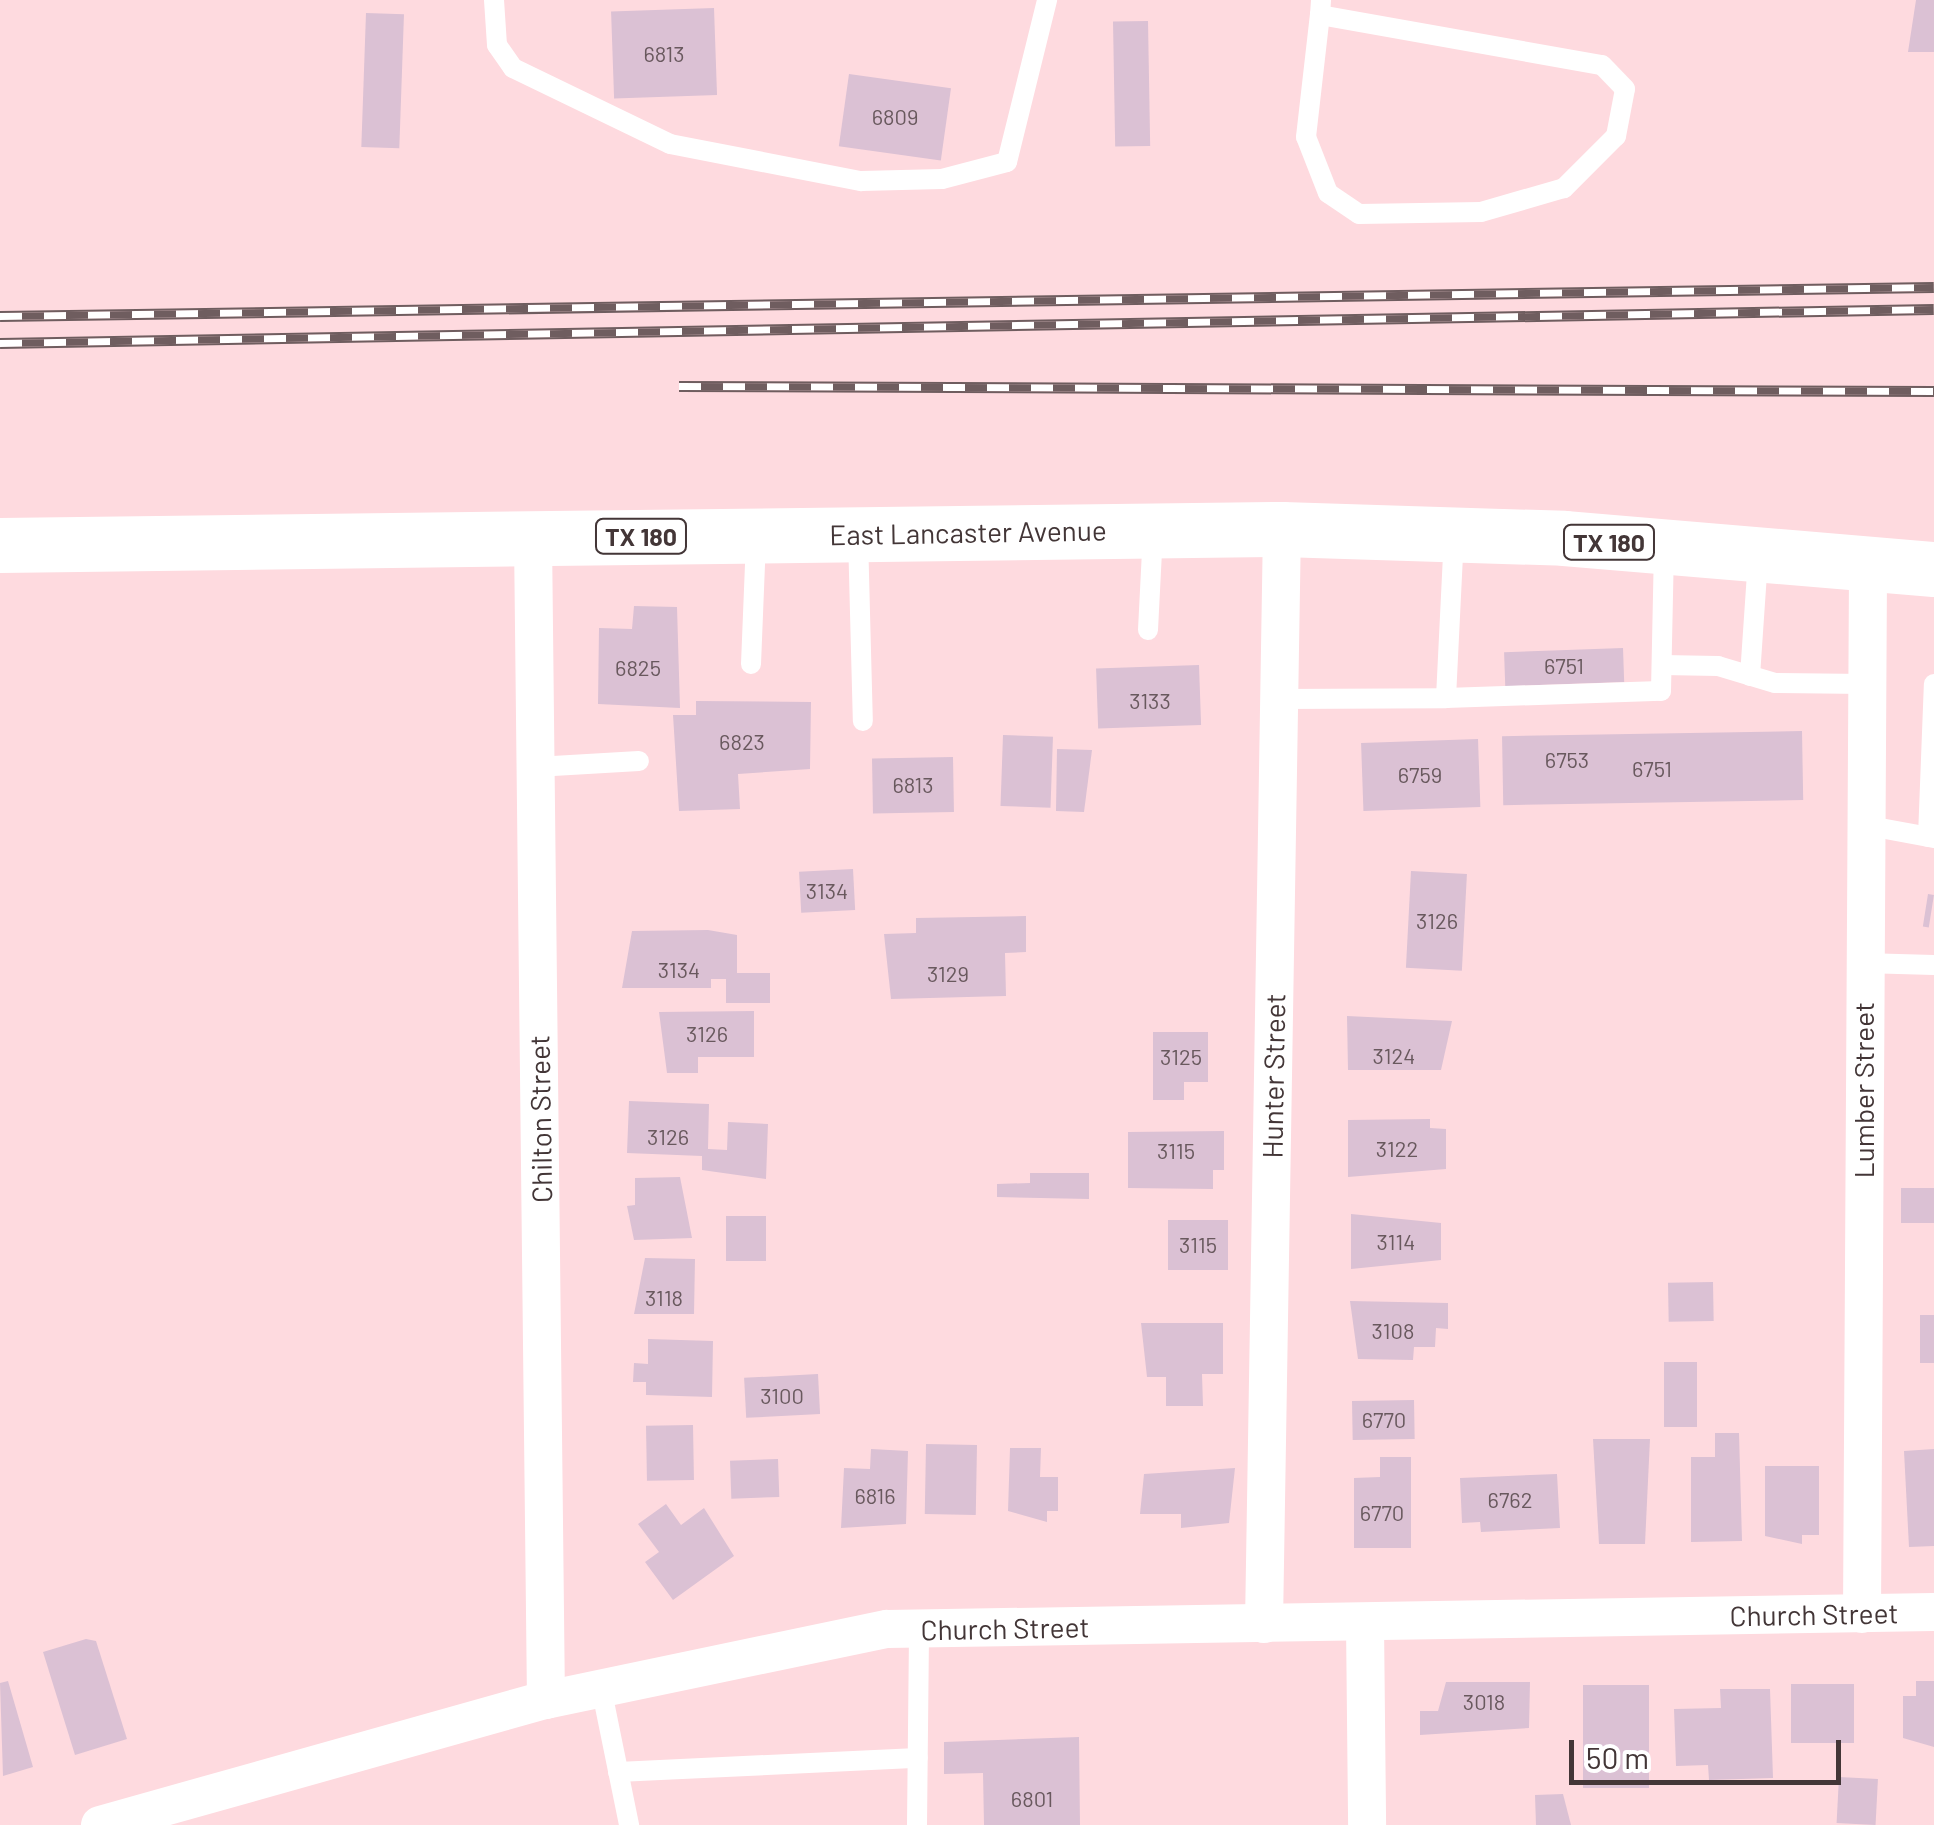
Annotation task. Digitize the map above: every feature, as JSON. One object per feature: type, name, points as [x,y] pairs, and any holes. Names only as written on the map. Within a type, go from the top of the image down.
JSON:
[{"type":"main road","name":"East Lancaster Avenue","points":[[0,544],[1282,529],[1664,546],[1934,569]]},
{"type":"street","name":"Hunter Street","points":[[1264,1624],[1282,529]]},
{"type":"street","name":"Chilton Street","points":[[533,538],[546,1700]]},
{"type":"street","name":"Lumber Street","points":[[1862,1614],[1868,566]]},
{"type":"street","name":"Church Street","points":[[100,1825],[546,1700],[787,1643],[919,1629],[1934,1612]]},
{"type":"street","points":[[1365,1623],[1367,1825]]},
{"type":"lane","points":[[494,0],[497,45],[513,68],[670,144],[861,181],[942,179],[1007,162],[1048,0]]},
{"type":"lane","points":[[1320,7],[1602,64],[1626,88],[1616,136],[1564,188],[1482,212],[1359,214],[1328,193],[1306,137],[1320,7]]},
{"type":"lane","points":[[1148,630],[1153,530]]},
{"type":"lane","points":[[858,534],[863,721]]},
{"type":"lane","points":[[1446,698],[1455,534]]},
{"type":"lane","points":[[751,664],[756,535]]},
{"type":"lane","points":[[1279,699],[1662,690],[1664,546]]},
{"type":"lane","points":[[1750,676],[1758,556]]},
{"type":"lane","points":[[1662,665],[1866,684]]},
{"type":"lane","points":[[1864,825],[1931,838],[1934,684]]},
{"type":"lane","points":[[536,767],[639,761]]},
{"type":"lane","points":[[1863,963],[1934,965]]},
{"type":"lane","points":[[917,1825],[919,1629]]},
{"type":"lane","points":[[601,1687],[629,1825]]},
{"type":"lane","points":[[618,1772],[918,1758]]},
{"type":"building","points":[[1916,0],[1934,0],[1934,52],[1908,52]]},
{"type":"building","points":[[714,8],[717,95],[614,99],[611,12]]},
{"type":"building","points":[[366,13],[404,14],[399,148],[361,147]]},
{"type":"building","points":[[1148,21],[1150,146],[1115,147],[1113,22]]},
{"type":"building","points":[[849,74],[951,88],[941,161],[839,146]]},
{"type":"building","points":[[634,606],[677,607],[680,708],[598,704],[599,628],[632,629]]},
{"type":"building","points":[[1623,648],[1624,682],[1505,686],[1504,652]]},
{"type":"building","points":[[1199,665],[1201,725],[1098,729],[1096,669]]},
{"type":"building","points":[[696,701],[811,702],[810,769],[738,774],[740,809],[679,811],[673,715],[696,715]]},
{"type":"building","points":[[1802,731],[1803,800],[1503,805],[1502,736]]},
{"type":"building","points":[[1003,735],[1053,737],[1050,808],[1001,806]]},
{"type":"building","points":[[1478,739],[1480,807],[1363,811],[1361,743]]},
{"type":"building","points":[[1057,749],[1092,750],[1084,812],[1056,811]]},
{"type":"building","points":[[953,757],[954,812],[873,813],[872,758]]},
{"type":"building","points":[[853,869],[855,910],[801,913],[799,872]]},
{"type":"building","points":[[1411,871],[1467,874],[1462,971],[1406,968]]},
{"type":"building","points":[[1928,894],[1934,895],[1929,928],[1923,927]]},
{"type":"building","points":[[1026,916],[1026,952],[1005,953],[1006,996],[891,999],[884,934],[916,933],[916,918]]},
{"type":"building","points":[[708,930],[737,935],[737,973],[770,973],[770,1003],[726,1003],[726,979],[711,979],[711,988],[622,988],[632,931]]},
{"type":"building","points":[[754,1011],[754,1057],[698,1057],[698,1073],[667,1073],[659,1012]]},
{"type":"building","points":[[1347,1016],[1452,1021],[1441,1070],[1348,1070]]},
{"type":"building","points":[[1153,1032],[1208,1032],[1208,1082],[1184,1082],[1184,1100],[1153,1100]]},
{"type":"building","points":[[629,1101],[709,1104],[708,1149],[727,1150],[728,1122],[768,1124],[766,1179],[702,1170],[702,1156],[627,1153]]},
{"type":"building","points":[[1430,1119],[1430,1128],[1446,1129],[1446,1169],[1348,1177],[1348,1120]]},
{"type":"building","points":[[1224,1131],[1224,1170],[1213,1170],[1213,1189],[1128,1188],[1128,1132]]},
{"type":"building","points":[[1030,1173],[1089,1173],[1089,1199],[997,1197],[997,1184],[1030,1183]]},
{"type":"building","points":[[680,1177],[692,1238],[634,1240],[627,1206],[635,1205],[635,1178]]},
{"type":"building","points":[[1901,1188],[1934,1188],[1934,1223],[1901,1223]]},
{"type":"building","points":[[1351,1214],[1441,1223],[1441,1260],[1351,1269]]},
{"type":"building","points":[[726,1216],[766,1216],[766,1261],[726,1261]]},
{"type":"building","points":[[1168,1220],[1228,1220],[1228,1270],[1168,1270]]},
{"type":"building","points":[[645,1258],[695,1259],[694,1314],[634,1314]]},
{"type":"building","points":[[1713,1282],[1714,1321],[1669,1322],[1668,1283]]},
{"type":"building","points":[[1350,1301],[1448,1303],[1448,1329],[1436,1328],[1435,1347],[1414,1347],[1413,1360],[1358,1359]]},
{"type":"building","points":[[1920,1315],[1934,1315],[1934,1363],[1920,1363]]},
{"type":"building","points":[[1141,1323],[1223,1323],[1223,1374],[1202,1374],[1203,1406],[1166,1406],[1166,1377],[1147,1377]]},
{"type":"building","points":[[648,1339],[713,1341],[712,1397],[646,1395],[646,1382],[633,1382],[634,1363],[648,1364]]},
{"type":"building","points":[[1664,1362],[1697,1362],[1697,1427],[1664,1427]]},
{"type":"building","points":[[818,1374],[820,1414],[746,1418],[744,1378]]},
{"type":"building","points":[[1414,1400],[1415,1439],[1353,1440],[1352,1401]]},
{"type":"building","points":[[693,1425],[694,1480],[647,1481],[646,1426]]},
{"type":"building","points":[[1715,1433],[1739,1433],[1742,1541],[1691,1542],[1691,1457],[1715,1457]]},
{"type":"building","points":[[1593,1439],[1650,1439],[1645,1544],[1599,1544]]},
{"type":"building","points":[[926,1444],[977,1445],[976,1515],[925,1514]]},
{"type":"building","points":[[1010,1448],[1041,1448],[1040,1477],[1058,1477],[1058,1511],[1047,1511],[1047,1522],[1008,1511]]},
{"type":"building","points":[[871,1449],[908,1451],[906,1524],[841,1528],[844,1468],[870,1469]]},
{"type":"building","points":[[1934,1449],[1934,1546],[1909,1547],[1904,1451]]},
{"type":"building","points":[[1380,1457],[1411,1457],[1411,1548],[1354,1548],[1354,1478],[1380,1477]]},
{"type":"building","points":[[778,1459],[779,1497],[731,1499],[730,1461]]},
{"type":"building","points":[[1765,1466],[1819,1466],[1819,1535],[1802,1535],[1802,1544],[1765,1536]]},
{"type":"building","points":[[1235,1468],[1229,1523],[1181,1528],[1181,1514],[1140,1514],[1144,1474]]},
{"type":"building","points":[[1557,1474],[1560,1528],[1481,1532],[1480,1522],[1462,1523],[1460,1478]]},
{"type":"building","points":[[666,1504],[681,1525],[704,1508],[734,1556],[673,1600],[645,1562],[659,1552],[638,1524]]},
{"type":"building","points":[[86,1639],[96,1641],[127,1739],[75,1755],[43,1652]]},
{"type":"building","points":[[8,1681],[33,1767],[3,1776],[0,1683]]},
{"type":"building","points":[[1916,1681],[1934,1681],[1934,1747],[1903,1738],[1903,1696],[1916,1696]]},
{"type":"building","points":[[1446,1682],[1530,1682],[1529,1728],[1420,1735],[1420,1711],[1438,1711]]},
{"type":"building","points":[[1791,1684],[1854,1684],[1854,1743],[1791,1743]]},
{"type":"building","points":[[1583,1685],[1649,1685],[1649,1788],[1583,1788]]},
{"type":"building","points":[[1720,1689],[1770,1689],[1773,1778],[1709,1780],[1708,1765],[1676,1766],[1674,1709],[1721,1708]]},
{"type":"building","points":[[1079,1737],[1080,1825],[984,1825],[983,1773],[944,1774],[944,1742]]},
{"type":"building","points":[[1839,1777],[1878,1779],[1876,1825],[1837,1823]]},
{"type":"building","points":[[1563,1794],[1571,1825],[1536,1825],[1535,1795]]},
{"type":"railway","points":[[0,316],[1934,287]]},
{"type":"railway","points":[[0,343],[1934,309]]},
{"type":"railway","points":[[679,386],[1934,391]]}]
